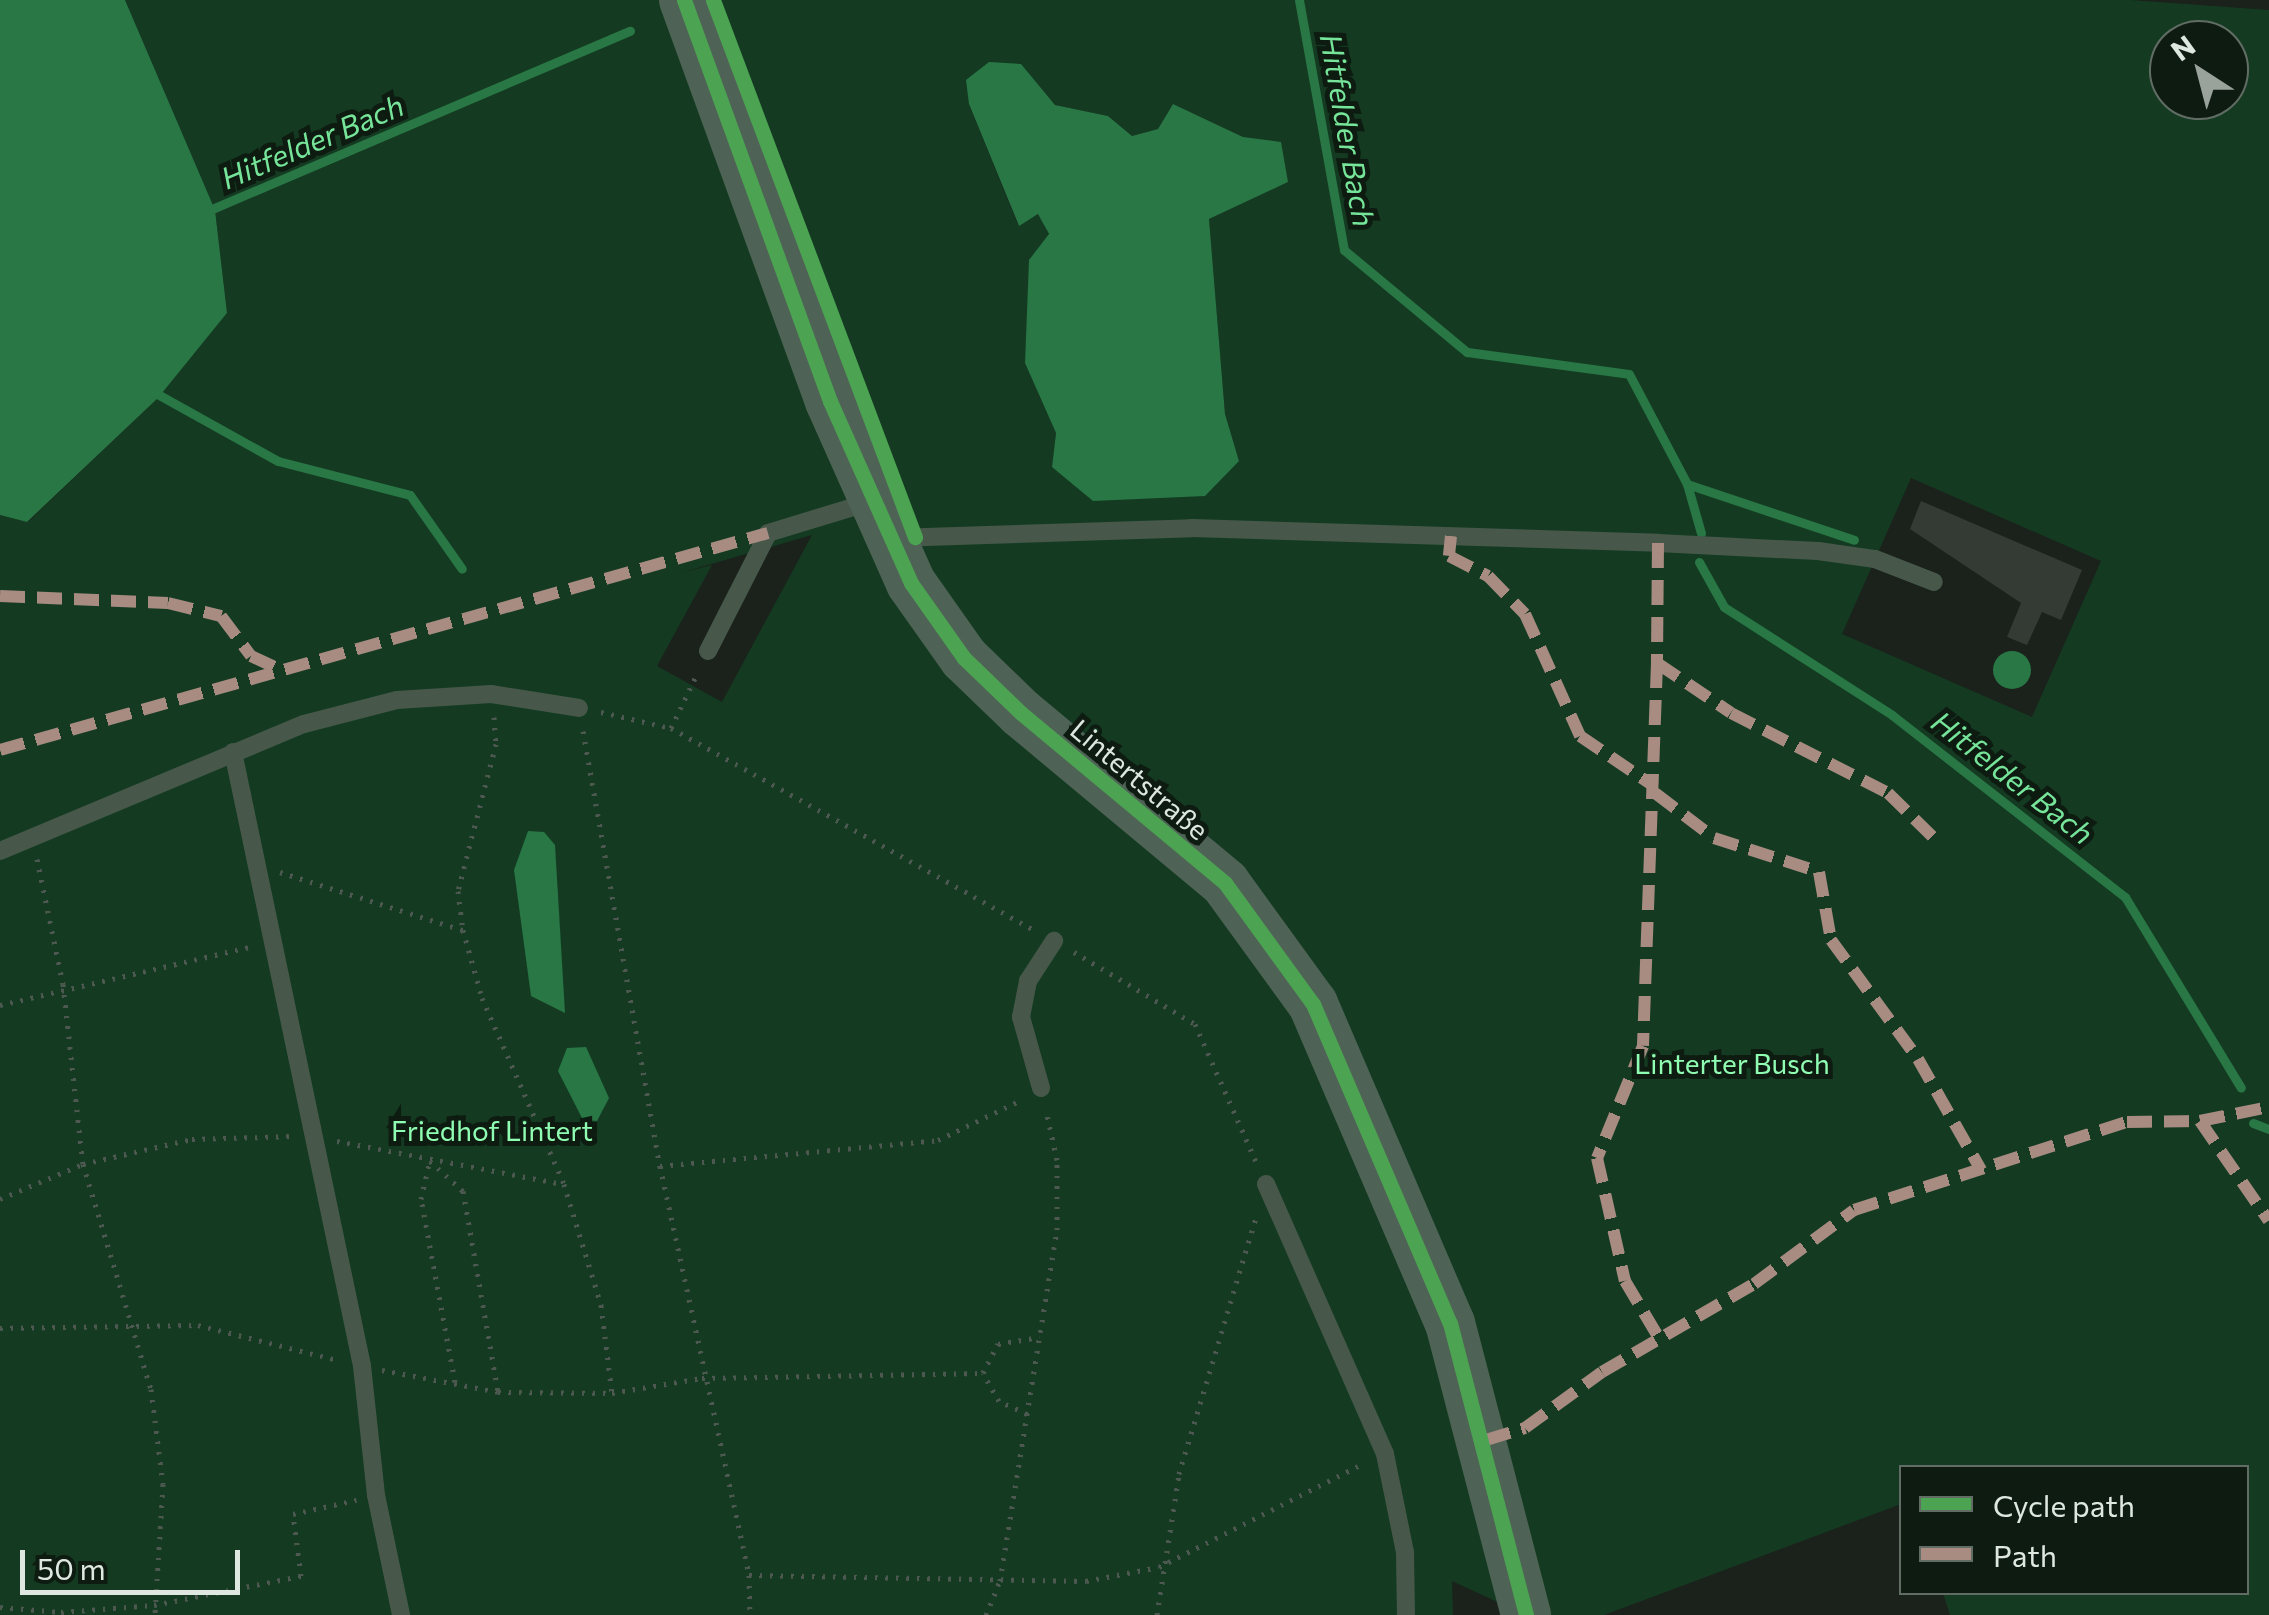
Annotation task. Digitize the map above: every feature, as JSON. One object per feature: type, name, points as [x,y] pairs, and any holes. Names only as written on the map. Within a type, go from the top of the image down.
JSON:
[{"type":"main road","name":"Lintertstraße","points":[[684,0],[796,313],[883,520],[964,658],[1225,883],[1313,1004],[1450,1322],[1526,1615]]},
{"type":"lane","points":[[708,651],[768,533],[883,520],[1818,551],[1876,560],[1934,582]]},
{"type":"lane","points":[[0,851],[233,752],[397,700],[492,694],[579,708]]},
{"type":"lane","points":[[233,752],[362,1366],[376,1495],[401,1615]]},
{"type":"lane","points":[[1040,1088],[1022,1017],[1028,980],[1054,941]]},
{"type":"lane","points":[[1266,1184],[1385,1454],[1405,1552],[1406,1615]]},
{"type":"path","points":[[671,728],[708,651]]},
{"type":"path","points":[[492,694],[496,744],[470,824],[458,891],[463,930],[482,998],[564,1184],[601,1305],[612,1393]]},
{"type":"path","points":[[750,1615],[749,1575],[702,1378],[660,1166],[579,708],[671,728],[1195,1024],[1266,1184],[1178,1474],[1159,1568],[1156,1615]]},
{"type":"path","points":[[33,837],[63,984],[83,1164],[151,1389],[163,1484],[154,1615]]},
{"type":"path","points":[[257,864],[463,930]]},
{"type":"path","points":[[0,1004],[63,984],[272,942]]},
{"type":"path","points":[[660,1166],[938,1140],[1040,1088],[1057,1160],[1057,1230],[1000,1581],[986,1615]]},
{"type":"path","points":[[0,1199],[83,1164],[192,1139],[312,1136],[564,1184]]},
{"type":"path","points":[[430,1160],[421,1200],[455,1382]]},
{"type":"path","points":[[430,1160],[463,1191],[498,1392]]},
{"type":"path","points":[[0,1328],[131,1322],[198,1326],[362,1366],[498,1392],[612,1393],[702,1378],[983,1372]]},
{"type":"path","points":[[983,1372],[998,1344],[1039,1336]]},
{"type":"path","points":[[983,1372],[999,1401],[1027,1414]]},
{"type":"path","points":[[749,1575],[1086,1581],[1159,1568],[1385,1454]]},
{"type":"path","points":[[0,1607],[61,1612],[154,1605],[301,1576],[293,1514],[376,1495]]},
{"type":"green space","points":[[125,0],[2130,0],[2269,10],[2269,1615],[1950,1615],[1944,1595],[2249,1595],[2249,1465],[1899,1465],[1899,1505],[1604,1615],[1526,1615],[1452,1581],[1453,1615],[0,1615],[0,515],[28,522],[158,398],[227,313],[215,210]],"holes":[[[1020,64],[1055,105],[1108,116],[1132,136],[1158,129],[1173,104],[1243,137],[1288,182],[1209,219],[1225,414],[1239,461],[1052,467],[1056,433],[1025,363],[1049,235],[1039,214],[1018,225],[969,104]],[[1911,478],[2101,561],[2032,717],[1842,634]],[[812,535],[722,702],[657,666],[712,565],[680,573]]]},
{"type":"shaded area","points":[[0,0],[125,0],[215,210],[227,313],[158,398],[27,522],[0,515]]},
{"type":"shaded area","points":[[989,62],[1021,64],[1055,105],[1108,116],[1132,136],[1158,129],[1173,104],[1243,137],[1281,142],[1288,182],[1209,219],[1225,414],[1239,461],[1205,496],[1093,501],[1052,467],[1056,433],[1025,363],[1029,260],[1049,234],[1038,214],[1019,226],[969,104],[966,80]]},
{"type":"shaded area","points":[[2012,651],[2026,656],[2031,670],[2026,684],[2012,689],[1998,684],[1993,670],[1998,656]]},
{"type":"shaded area","points":[[528,831],[544,832],[555,845],[565,1013],[531,996],[514,870]]},
{"type":"shaded area","points":[[586,1047],[609,1098],[597,1121],[583,1120],[558,1071],[567,1048]]},
{"type":"building","points":[[1921,501],[2082,570],[2061,620],[2042,612],[2027,645],[2007,637],[2021,603],[1910,529]]},
{"type":"waterway","name":"Hitfelder Bach","points":[[1299,0],[1344,250],[1467,352],[1629,374],[1687,484],[1701,533]]},
{"type":"waterway","name":"Hitfelder Bach","points":[[205,212],[630,31]]},
{"type":"waterway","points":[[152,391],[278,461],[410,495],[462,569]]},
{"type":"waterway","points":[[1687,484],[1854,540]]},
{"type":"waterway","name":"Hitfelder Bach","points":[[1699,562],[1724,607],[1892,715],[2125,897],[2241,1088]]},
{"type":"waterway","name":"Hitfelder Bach","points":[[2253,1123],[2269,1129]]},
{"type":"marked path","points":[[0,750],[768,533]]},
{"type":"marked path","points":[[1451,536],[1449,556],[1488,576],[1525,614],[1580,736],[1655,787]]},
{"type":"marked path","points":[[1658,543],[1657,663],[1731,713],[1888,793],[1935,839]]},
{"type":"marked path","points":[[0,596],[168,603],[221,616],[251,656],[275,667]]},
{"type":"marked path","points":[[1657,663],[1643,1046],[1597,1158],[1625,1281],[1659,1338]]},
{"type":"marked path","points":[[1655,793],[1714,838],[1819,872],[1831,940],[1918,1059],[1981,1170]]},
{"type":"marked path","points":[[1486,1440],[1525,1428],[1602,1372],[1754,1284],[1854,1210],[2127,1122],[2200,1121],[2269,1107]]},
{"type":"marked path","points":[[2200,1121],[2269,1221]]},
{"type":"cycle path","points":[[684,0],[830,401],[911,583],[964,658],[1021,713],[1225,883],[1313,1004],[1450,1323],[1526,1615]]},
{"type":"cycle path","points":[[713,0],[915,537]]},
{"type":"park label","name":"Linterter Busch","points":[[1732,1063]]},
{"type":"park label","name":"Friedhof Lintert","points":[[492,1130]]}]
